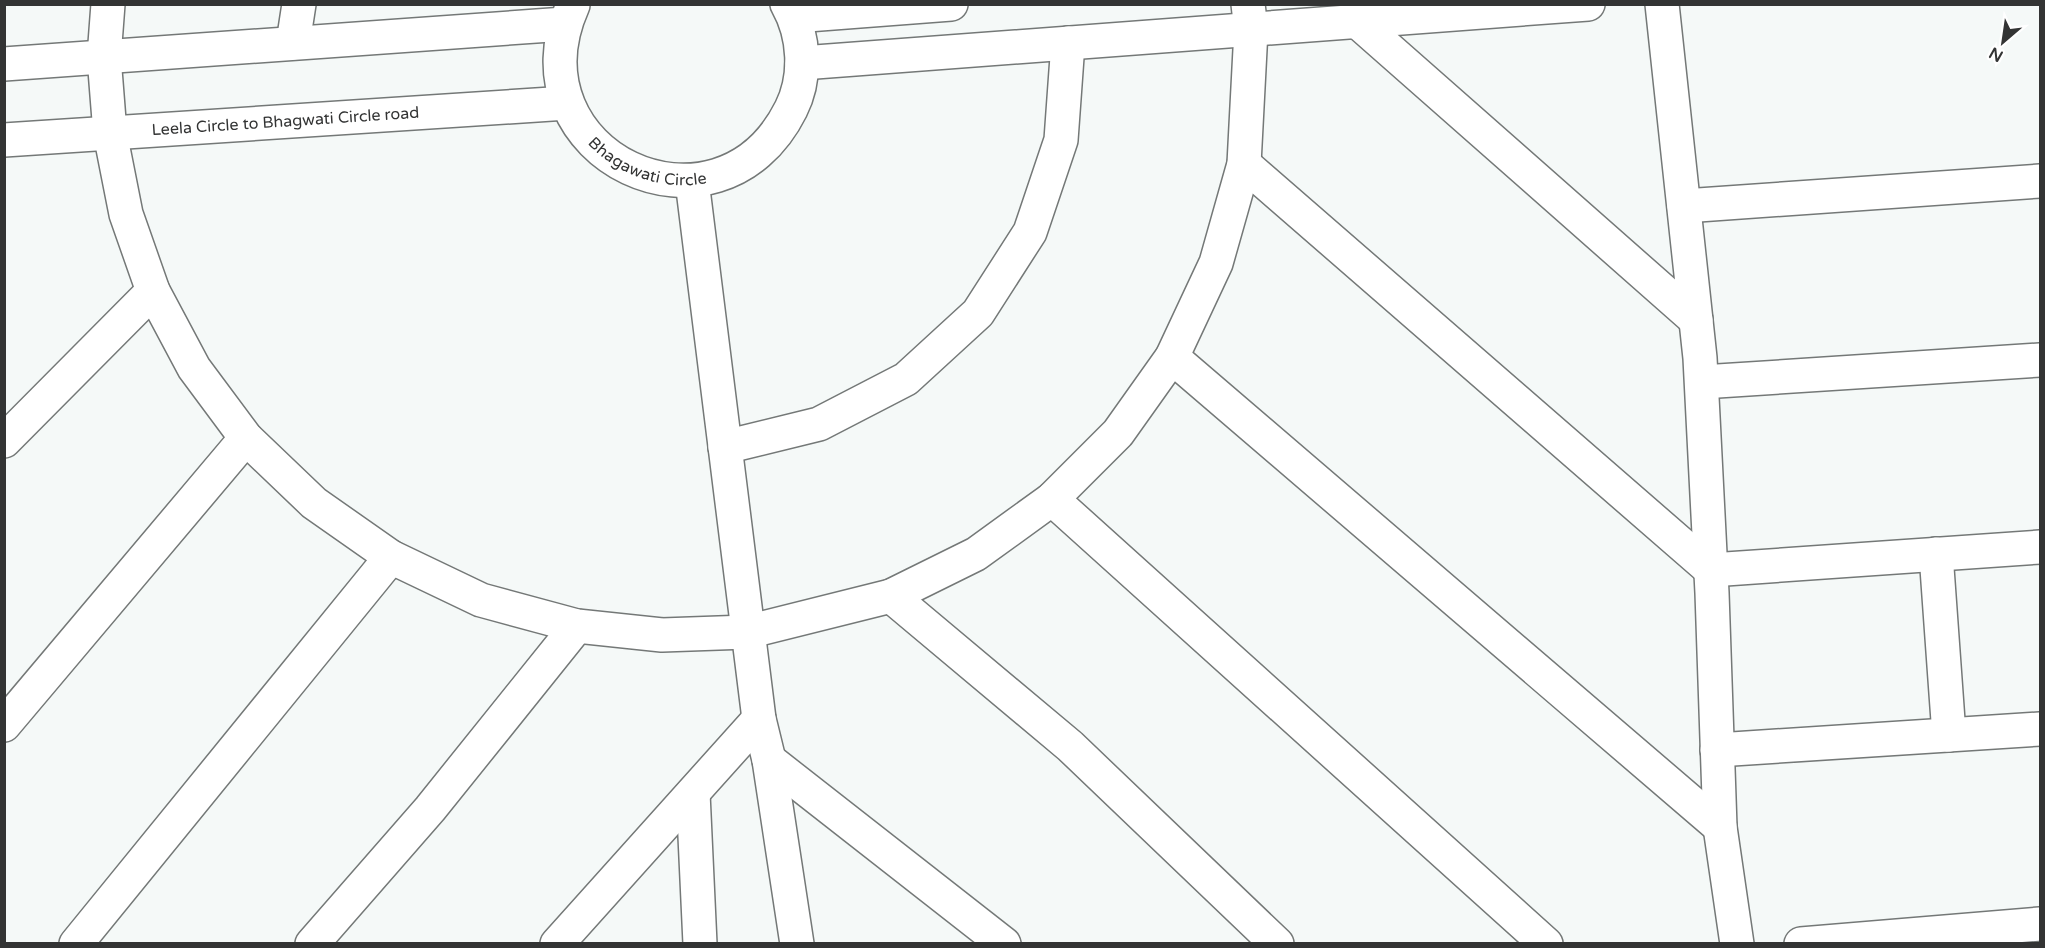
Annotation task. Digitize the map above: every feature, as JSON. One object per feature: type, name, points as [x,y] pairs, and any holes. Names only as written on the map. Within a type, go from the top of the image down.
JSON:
[{"type":"street","points":[[108,4],[104,57],[110,133],[126,214],[153,291],[194,368],[246,438],[314,503],[391,557],[481,600],[577,626],[662,635],[747,632],[891,596],[976,554],[1052,499],[1118,433],[1172,357],[1216,263],[1244,164],[1249,17]]},
{"type":"street","points":[[293,43],[299,4]]},
{"type":"street","points":[[791,10],[951,4]]},
{"type":"street","points":[[802,63],[1068,43],[1249,17],[1358,22],[1588,4]]},
{"type":"street","points":[[1662,4],[1702,382],[1718,750],[1719,827],[1737,944]]},
{"type":"street","name":"Bhagawati Circle","points":[[569,14],[559,50],[560,77],[567,103],[582,130],[604,154],[631,170],[661,180],[692,181],[726,172],[757,155],[781,129],[797,97],[802,63],[800,39],[791,10]]},
{"type":"street","points":[[4,64],[293,43],[569,14]]},
{"type":"street","points":[[1358,22],[1696,320]]},
{"type":"street","points":[[725,447],[819,424],[906,379],[978,314],[1030,232],[1061,140],[1068,43]]},
{"type":"street","name":"Leela Circle to Bhagwati Circle road","points":[[4,140],[567,103]]},
{"type":"street","points":[[1244,164],[1711,570],[2040,547]]},
{"type":"street","points":[[692,181],[747,632],[759,719],[769,759],[797,944]]},
{"type":"street","points":[[1684,206],[2040,181]]},
{"type":"street","points":[[4,441],[153,291]]},
{"type":"street","points":[[1172,357],[1719,827]]},
{"type":"street","points":[[1702,382],[2040,360]]},
{"type":"street","points":[[4,725],[246,438]]},
{"type":"street","points":[[1052,499],[1546,944]]},
{"type":"street","points":[[1936,554],[1948,735]]},
{"type":"street","points":[[76,944],[391,557]]},
{"type":"street","points":[[891,596],[1070,746],[1277,944]]},
{"type":"street","points":[[312,944],[430,808],[577,626]]},
{"type":"street","points":[[557,944],[759,719]]},
{"type":"street","points":[[1718,750],[2040,729]]},
{"type":"street","points":[[769,759],[1004,944]]},
{"type":"street","points":[[693,793],[700,944]]},
{"type":"street","points":[[1801,944],[2040,924]]}]
